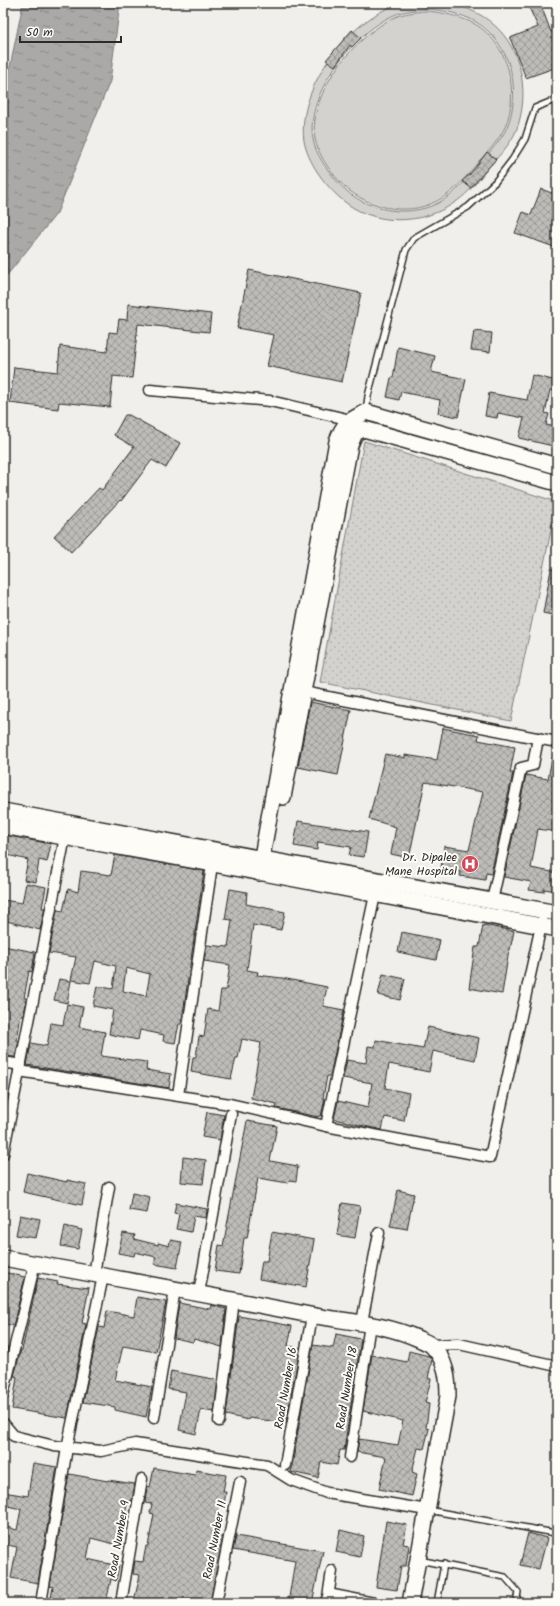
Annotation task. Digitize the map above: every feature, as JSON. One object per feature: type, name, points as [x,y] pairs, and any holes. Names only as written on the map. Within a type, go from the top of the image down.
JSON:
[{"type":"street","points":[[150,390],[270,401],[472,442],[557,466]]},
{"type":"street","points":[[265,866],[303,692],[350,445],[362,420]]},
{"type":"street","points":[[265,866],[337,442],[343,427],[362,420],[468,458],[557,483]]},
{"type":"street","points":[[468,458],[472,442]]},
{"type":"street","points":[[303,692],[557,742]]},
{"type":"street","points":[[492,901],[521,768],[533,765],[538,738]]},
{"type":"street","points":[[3,811],[214,857],[265,866],[378,880],[551,912],[541,926],[490,1157],[326,1126],[230,1104],[20,1068],[3,1062]]},
{"type":"street","points":[[3,826],[65,837],[214,857]]},
{"type":"street","points":[[3,1154],[65,837]]},
{"type":"street","points":[[178,1095],[214,857]]},
{"type":"street","points":[[265,866],[376,895],[557,929]]},
{"type":"street","points":[[326,1126],[378,880]]},
{"type":"street","points":[[199,1293],[231,1114]]},
{"type":"street","points":[[42,1603],[67,1448],[98,1275],[109,1187]]},
{"type":"street","name":"Road Number 18","points":[[350,1457],[366,1323],[379,1233]]},
{"type":"street","points":[[3,1258],[199,1293],[312,1316],[366,1323],[409,1335],[432,1345],[460,1344],[557,1366]]},
{"type":"street","points":[[3,1395],[35,1263]]},
{"type":"street","points":[[154,1418],[175,1289]]},
{"type":"street","points":[[219,1421],[234,1300]]},
{"type":"street","name":"Road Number 16","points":[[285,1465],[302,1386],[312,1316]]},
{"type":"street","points":[[410,1603],[448,1396],[448,1380],[444,1362],[432,1345]]},
{"type":"street","points":[[3,1423],[14,1436],[54,1446],[101,1452],[135,1444],[267,1465],[291,1480],[327,1493],[427,1510]]},
{"type":"street","name":"Road Number 9","points":[[121,1603],[142,1479]]},
{"type":"street","name":"Road Number 11","points":[[216,1603],[240,1482]]},
{"type":"street","points":[[326,1600],[332,1571]]},
{"type":"street","points":[[326,1600],[333,1595],[374,1603]]},
{"type":"lane","points":[[362,420],[406,250],[414,238],[468,207],[495,182],[512,160],[525,139],[536,108],[557,99]]},
{"type":"lane","points":[[427,1510],[555,1534]]},
{"type":"lane","points":[[418,1559],[504,1577],[518,1592],[516,1603]]},
{"type":"lane","points":[[437,1603],[444,1564]]},
{"type":"shaded area","points":[[436,2],[449,3],[464,7],[489,20],[503,34],[511,46],[521,74],[523,103],[516,131],[507,146],[461,198],[444,209],[413,219],[398,220],[367,214],[340,198],[328,186],[313,165],[304,141],[304,120],[309,98],[318,77],[331,57],[347,38],[364,22],[383,10],[402,3]],"holes":[[[425,9],[451,12],[464,16],[476,22],[488,31],[498,42],[505,55],[513,83],[511,113],[505,132],[499,141],[450,195],[438,203],[411,211],[383,209],[369,205],[357,198],[345,190],[332,175],[322,161],[314,145],[313,121],[317,103],[325,84],[336,66],[349,50],[363,36],[394,15],[413,10]]]},
{"type":"shaded area","points":[[425,11],[438,12],[469,21],[487,33],[503,56],[508,70],[511,84],[509,113],[503,132],[497,141],[465,178],[449,193],[437,201],[412,209],[385,207],[360,197],[349,190],[335,177],[324,162],[316,145],[315,121],[319,103],[337,68],[365,37],[395,17]]},
{"type":"shaded area","points":[[364,441],[557,502],[511,721],[320,682]]},
{"type":"water","points":[[23,3],[120,3],[110,81],[57,213],[8,274],[3,278],[3,87],[8,77]]},
{"type":"building","points":[[527,3],[540,3],[551,32],[557,29],[557,67],[526,78],[510,38],[538,27]]},
{"type":"building","points":[[352,30],[361,38],[352,47],[350,45],[335,66],[326,60]]},
{"type":"building","points":[[487,152],[496,159],[471,188],[462,181],[471,173]]},
{"type":"building","points":[[541,189],[557,195],[557,248],[515,233],[523,212],[531,215]]},
{"type":"building","points":[[249,270],[361,293],[342,382],[267,366],[274,335],[237,328]]},
{"type":"building","points":[[128,304],[211,314],[209,332],[138,324],[132,378],[113,376],[110,407],[59,402],[58,409],[10,403],[14,367],[58,372],[60,346],[107,352],[109,332],[117,333],[119,319],[127,320]]},
{"type":"building","points":[[474,331],[492,333],[490,352],[471,350]]},
{"type":"building","points":[[398,347],[435,356],[431,372],[466,379],[458,417],[438,413],[440,400],[401,392],[399,400],[387,397],[391,378],[393,378]]},
{"type":"building","points":[[532,375],[557,381],[557,391],[550,390],[545,413],[549,414],[546,425],[557,427],[557,447],[519,438],[524,418],[498,413],[497,418],[485,416],[489,393],[527,400]]},
{"type":"building","points":[[125,415],[129,415],[180,443],[166,468],[152,460],[121,501],[120,500],[71,552],[54,536],[99,488],[102,490],[134,447],[114,435]]},
{"type":"building","points":[[551,569],[557,570],[557,616],[543,613]]},
{"type":"building","points":[[310,702],[351,710],[338,775],[298,767]]},
{"type":"building","points":[[443,728],[479,735],[478,740],[515,747],[510,773],[513,773],[491,874],[486,873],[485,880],[460,876],[461,872],[441,869],[444,846],[469,850],[483,792],[425,782],[409,858],[391,854],[396,827],[369,819],[385,754],[405,758],[405,755],[437,760]]},
{"type":"building","points":[[552,758],[557,759],[557,832],[538,829],[531,868],[557,873],[557,891],[544,889],[544,892],[529,890],[531,882],[504,877],[526,775],[548,779]]},
{"type":"building","points":[[298,821],[368,832],[364,857],[349,855],[351,847],[318,842],[317,850],[294,846]]},
{"type":"building","points":[[4,835],[51,844],[47,862],[39,860],[36,882],[24,880],[28,860],[3,854]]},
{"type":"building","points":[[115,855],[204,871],[184,1007],[181,1024],[179,1024],[175,1043],[163,1041],[164,1035],[140,1030],[138,1040],[109,1034],[113,1010],[93,1006],[97,986],[113,989],[116,966],[95,961],[90,983],[71,980],[76,957],[49,953],[57,910],[63,911],[68,889],[78,892],[81,871],[111,875]],"holes":[[[126,968],[150,974],[146,996],[123,991]]]},
{"type":"building","points":[[26,883],[46,887],[42,908],[45,908],[40,930],[3,920],[3,900],[22,903]]},
{"type":"building","points":[[230,889],[247,892],[246,904],[285,912],[281,930],[253,925],[247,970],[258,972],[257,975],[282,978],[327,987],[323,1006],[344,1010],[330,1076],[327,1076],[323,1098],[325,1099],[321,1116],[318,1117],[276,1108],[277,1104],[251,1098],[261,1043],[242,1039],[231,1079],[191,1072],[193,1057],[196,1057],[199,1036],[204,1037],[208,1009],[218,1011],[221,990],[226,990],[230,965],[204,961],[207,945],[228,947],[232,920],[225,919]]},
{"type":"building","points":[[483,925],[514,931],[509,950],[502,994],[469,988],[475,947],[479,947]]},
{"type":"building","points":[[402,932],[440,940],[436,960],[398,952]]},
{"type":"building","points":[[3,946],[35,952],[32,972],[29,971],[24,998],[27,998],[24,1015],[21,1015],[17,1040],[19,1041],[15,1057],[3,1056]]},
{"type":"building","points":[[383,974],[405,979],[400,1000],[378,995]]},
{"type":"building","points":[[59,979],[71,981],[67,1003],[54,1000]]},
{"type":"building","points":[[67,1004],[83,1007],[79,1027],[105,1032],[101,1056],[147,1062],[146,1070],[171,1074],[169,1088],[27,1065],[31,1043],[47,1046],[51,1023],[63,1025]]},
{"type":"building","points":[[428,1027],[479,1038],[475,1060],[433,1051],[429,1072],[389,1064],[385,1088],[409,1093],[404,1121],[385,1117],[382,1130],[334,1119],[338,1101],[368,1108],[372,1083],[343,1078],[347,1060],[366,1063],[368,1046],[375,1047],[376,1040],[423,1049]]},
{"type":"building","points":[[207,1112],[224,1115],[220,1140],[202,1137]]},
{"type":"building","points":[[247,1121],[277,1126],[270,1161],[298,1166],[296,1181],[289,1180],[288,1183],[258,1178],[247,1238],[244,1238],[239,1274],[215,1271],[219,1245],[223,1246]]},
{"type":"building","points":[[183,1157],[206,1160],[203,1184],[181,1182]]},
{"type":"building","points":[[27,1173],[67,1182],[67,1180],[86,1184],[82,1205],[23,1192]]},
{"type":"building","points":[[398,1190],[414,1194],[407,1229],[390,1226]]},
{"type":"building","points":[[132,1193],[150,1197],[147,1213],[129,1210]]},
{"type":"building","points":[[176,1203],[207,1209],[206,1218],[194,1216],[191,1232],[176,1229],[179,1214],[174,1213]]},
{"type":"building","points":[[342,1203],[360,1206],[355,1238],[337,1235]]},
{"type":"building","points":[[20,1215],[40,1219],[36,1238],[16,1235]]},
{"type":"building","points":[[65,1226],[82,1230],[78,1249],[61,1246]]},
{"type":"building","points":[[272,1232],[314,1240],[306,1287],[259,1279],[262,1261],[267,1261]]},
{"type":"building","points":[[123,1233],[135,1235],[134,1239],[158,1245],[158,1243],[169,1246],[170,1240],[182,1242],[177,1268],[154,1264],[156,1257],[135,1252],[134,1256],[118,1253]]},
{"type":"building","points":[[3,1272],[25,1277],[13,1326],[3,1323]]},
{"type":"building","points":[[38,1278],[58,1282],[57,1284],[89,1288],[82,1323],[86,1324],[67,1418],[12,1409],[17,1377],[14,1376],[22,1350]]},
{"type":"building","points":[[137,1297],[166,1302],[156,1352],[123,1346],[115,1380],[152,1387],[146,1417],[115,1410],[115,1407],[83,1402],[99,1327],[104,1328],[107,1311],[134,1316]]},
{"type":"building","points":[[179,1303],[210,1309],[211,1305],[226,1309],[222,1347],[194,1339],[193,1342],[174,1338]]},
{"type":"building","points":[[239,1316],[292,1326],[288,1346],[300,1348],[286,1423],[249,1418],[248,1420],[226,1415]]},
{"type":"building","points":[[336,1334],[361,1339],[344,1450],[340,1450],[337,1465],[321,1462],[318,1478],[291,1472],[313,1345],[333,1348]]},
{"type":"building","points":[[3,1346],[8,1347],[3,1367]]},
{"type":"building","points":[[409,1351],[429,1356],[432,1360],[428,1378],[431,1379],[425,1403],[429,1404],[426,1428],[429,1429],[424,1449],[418,1448],[412,1472],[417,1474],[412,1496],[379,1489],[386,1457],[357,1452],[359,1439],[398,1445],[403,1421],[363,1411],[372,1355],[407,1362]]},
{"type":"building","points":[[171,1371],[218,1380],[214,1412],[201,1410],[196,1434],[179,1430],[186,1392],[168,1389]]},
{"type":"building","points":[[33,1463],[57,1467],[38,1583],[11,1578],[17,1547],[3,1544],[3,1526],[17,1530],[21,1509],[3,1505],[3,1492],[28,1496]]},
{"type":"building","points":[[154,1468],[195,1475],[196,1470],[226,1475],[223,1492],[226,1492],[224,1504],[220,1503],[213,1535],[223,1537],[210,1603],[142,1603],[134,1601],[140,1575],[133,1574],[135,1561],[143,1562],[146,1546],[148,1546],[154,1514],[150,1513],[152,1504],[145,1503],[147,1486],[150,1487]]},
{"type":"building","points":[[69,1474],[135,1484],[132,1501],[128,1501],[118,1545],[91,1538],[87,1559],[119,1566],[116,1581],[111,1579],[106,1603],[50,1603],[53,1587],[50,1586]]},
{"type":"building","points":[[386,1521],[407,1525],[403,1544],[409,1545],[406,1566],[401,1566],[397,1590],[376,1587]]},
{"type":"building","points":[[340,1530],[364,1536],[360,1557],[336,1552]]},
{"type":"building","points":[[528,1533],[547,1538],[539,1569],[520,1565]]},
{"type":"building","points":[[236,1536],[323,1551],[312,1603],[288,1603],[295,1561],[233,1550]]},
{"type":"tunnel","points":[[304,1386],[308,1388]]},
{"type":"place","name":"Dr. Dipalee Mane Hospital","points":[[470,864]]}]
